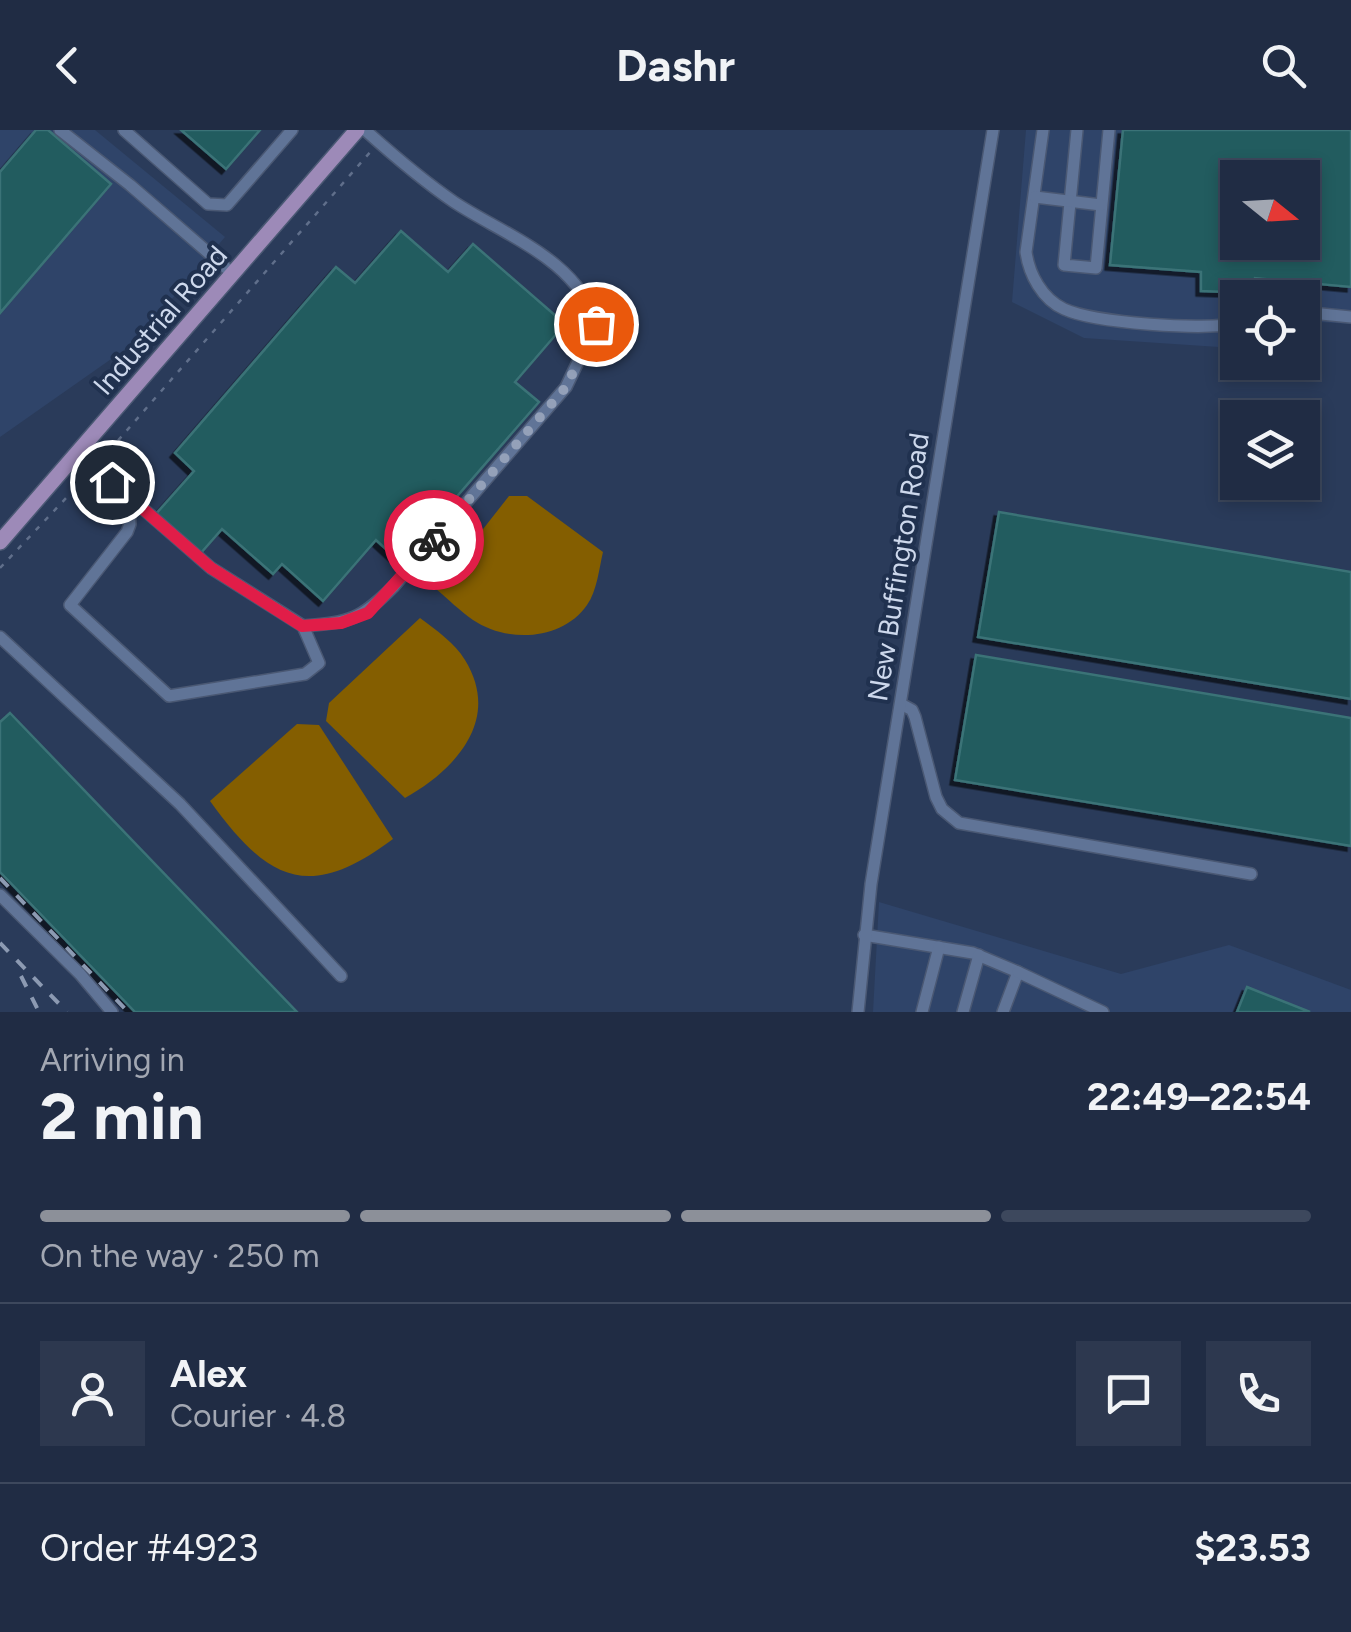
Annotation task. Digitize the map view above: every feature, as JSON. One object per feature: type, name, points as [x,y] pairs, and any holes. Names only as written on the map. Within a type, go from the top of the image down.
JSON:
[{"type":"main road","name":"Industrial Road","points":[[0,542],[356,130]]},
{"type":"street","points":[[60,130],[130,184],[233,274]]},
{"type":"street","points":[[124,130],[208,204],[227,205],[292,130]]},
{"type":"street","points":[[302,626],[341,623],[368,613],[566,387],[596,324],[592,308],[560,268],[413,174],[364,130]]},
{"type":"street","name":"New Buffington Road","points":[[858,1012],[864,935],[993,130]]},
{"type":"street","points":[[1044,130],[1026,252],[1028,268],[1050,300],[1066,310],[1165,325],[1220,327]]},
{"type":"street","points":[[1077,130],[1064,265],[1096,268],[1108,130]]},
{"type":"street","points":[[1035,198],[1101,204]]},
{"type":"street","points":[[1320,313],[1351,316]]},
{"type":"street","points":[[78,452],[211,568],[302,626],[319,663],[314,669],[304,674],[170,696],[70,606],[127,532],[128,498]]},
{"type":"street","points":[[0,636],[180,804],[341,976]]},
{"type":"street","points":[[901,704],[912,710],[915,717],[936,797],[942,809],[959,823],[1251,874]]},
{"type":"street","points":[[0,895],[80,974],[112,1012]]},
{"type":"street","points":[[864,935],[979,955],[1104,1012]]},
{"type":"street","points":[[922,1012],[939,947]]},
{"type":"street","points":[[963,1012],[979,955]]},
{"type":"street","points":[[1004,1012],[1018,972]]},
{"type":"path","points":[[0,568],[95,468],[379,143]]},
{"type":"shaded area","points":[[0,130],[95,130],[225,237],[134,343],[0,437]]},
{"type":"shaded area","points":[[1026,130],[1351,130],[1351,324],[1320,322],[1320,280],[1220,280],[1220,347],[1084,338],[1012,302]]},
{"type":"shaded area","points":[[509,496],[527,496],[603,552],[587,605],[576,617],[549,632],[517,635],[487,627],[436,589]]},
{"type":"shaded area","points":[[420,618],[461,654],[475,682],[478,703],[468,741],[456,758],[405,798],[326,721],[329,703]]},
{"type":"shaded area","points":[[297,724],[319,725],[393,839],[363,859],[313,876],[291,874],[271,865],[251,849],[210,801]]},
{"type":"shaded area","points":[[879,902],[1121,974],[1229,945],[1351,990],[1351,1012],[873,1012]]},
{"type":"building","points":[[36,130],[48,130],[111,184],[0,313],[0,172]]},
{"type":"building","points":[[181,130],[260,130],[226,169]]},
{"type":"building","points":[[1123,130],[1351,130],[1351,287],[1320,284],[1320,280],[1255,278],[1220,280],[1220,292],[1201,291],[1201,272],[1110,265]]},
{"type":"building","points":[[401,231],[448,272],[473,244],[565,324],[515,382],[539,402],[400,562],[376,540],[323,601],[282,564],[273,574],[222,529],[200,554],[155,515],[194,471],[175,453],[336,267],[355,283]]},
{"type":"building","points":[[999,512],[1351,572],[1351,699],[978,637]]},
{"type":"building","points":[[976,655],[1351,718],[1351,846],[955,780]]},
{"type":"building","points":[[10,713],[297,1012],[135,1012],[0,872],[0,722]]},
{"type":"building","points":[[1247,987],[1310,1012],[1237,1012]]},
{"type":"railway","points":[[0,878],[128,1012]]},
{"type":"railway","points":[[0,943],[67,1012]]},
{"type":"railway","points":[[21,976],[39,1012]]},
{"type":"way so far","points":[[434,540],[566,387],[596,324]]},
{"type":"route","points":[[112,482],[211,568],[302,626],[341,623],[368,613],[434,540]]}]
